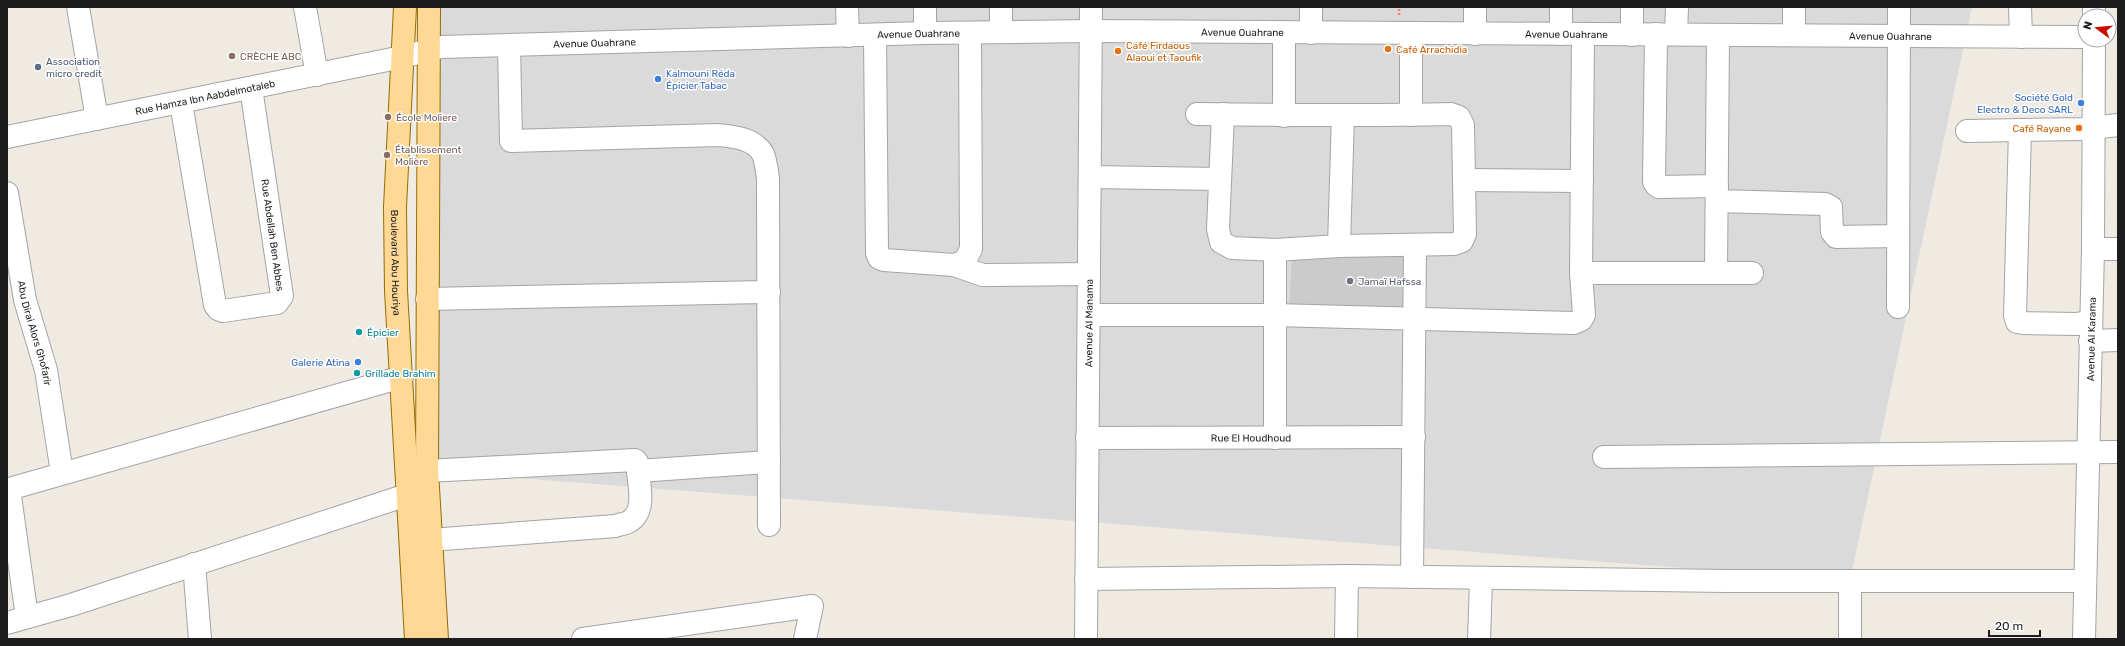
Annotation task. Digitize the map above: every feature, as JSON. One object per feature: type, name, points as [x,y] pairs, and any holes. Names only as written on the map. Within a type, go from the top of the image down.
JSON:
[{"type":"main road","name":"Boulevard Abu Houriya","points":[[404,7],[395,207],[396,291],[416,639]]},
{"type":"main road","points":[[429,7],[427,471],[437,639]]},
{"type":"street","points":[[78,7],[97,119]]},
{"type":"street","points":[[305,7],[317,75]]},
{"type":"street","points":[[847,7],[848,36]]},
{"type":"street","points":[[925,7],[925,33]]},
{"type":"street","points":[[1001,7],[1001,32]]},
{"type":"street","name":"Avenue Al Manama","points":[[1086,639],[1091,7]]},
{"type":"street","points":[[1311,7],[1311,33]]},
{"type":"street","points":[[1475,7],[1475,34]]},
{"type":"street","points":[[1561,7],[1561,34]]},
{"type":"street","points":[[1632,7],[1632,35]]},
{"type":"street","points":[[1677,7],[1666,34],[1654,182],[1656,185],[1659,187],[1717,194],[1825,204],[1831,207],[1832,232],[1836,237],[1898,236]]},
{"type":"street","points":[[1794,7],[1794,35]]},
{"type":"street","points":[[1898,307],[1899,7]]},
{"type":"street","points":[[2020,7],[2021,38]]},
{"type":"street","name":"Avenue Ouahrane","points":[[402,57],[441,47],[1001,32],[1091,31],[1411,34],[1666,34],[2077,38]]},
{"type":"street","points":[[954,265],[965,261],[971,249],[970,33]]},
{"type":"street","points":[[1284,33],[1284,116]]},
{"type":"street","points":[[1411,34],[1411,115]]},
{"type":"street","points":[[1089,315],[1274,315],[1574,323],[1581,320],[1584,315],[1581,273],[1583,34]]},
{"type":"street","points":[[875,35],[877,253],[880,258],[884,260],[954,265],[983,275],[1088,274]]},
{"type":"street","points":[[1716,272],[1718,35]]},
{"type":"street","points":[[509,46],[511,141],[718,136],[736,137],[750,141],[763,154],[768,179],[769,525]]},
{"type":"street","name":"Avenue Al Karama","points":[[2084,639],[2093,249],[2094,48]]},
{"type":"street","name":"Rue Hamza Ibn Aabdelmotaleb","points":[[7,137],[181,103],[402,57]]},
{"type":"street","name":"Rue Abdellah Ben Abbes","points":[[181,103],[215,305],[218,310],[223,311],[277,303],[282,296],[251,88]]},
{"type":"street","points":[[1197,114],[1223,114],[1284,116],[1451,114],[1460,117],[1463,125],[1465,234],[1462,241],[1454,244],[1339,246],[1275,250],[1232,248],[1221,242],[1218,229],[1223,114]]},
{"type":"street","points":[[1339,246],[1343,115]]},
{"type":"street","points":[[1966,131],[2118,125]]},
{"type":"street","points":[[2020,130],[2015,316],[2017,322],[2077,324],[2091,331],[2118,340]]},
{"type":"street","points":[[1090,177],[1220,179]]},
{"type":"street","points":[[1464,180],[1582,181]]},
{"type":"street","name":"Abu Dirai Alors Ghofarir","points":[[7,193],[25,300],[46,370],[62,473]]},
{"type":"street","points":[[1412,577],[1415,245]]},
{"type":"street","points":[[2093,249],[2118,249]]},
{"type":"street","points":[[1275,250],[1275,438]]},
{"type":"street","points":[[1581,273],[1752,273]]},
{"type":"street","points":[[427,299],[769,292]]},
{"type":"street","points":[[28,617],[15,582],[8,489],[402,377]]},
{"type":"street","name":"Rue El Houdhoud","points":[[1087,438],[1414,437]]},
{"type":"street","points":[[1604,457],[2118,452]]},
{"type":"street","points":[[427,471],[634,460],[637,462],[641,500],[638,512],[630,521],[615,526],[430,540]]},
{"type":"street","points":[[638,470],[769,462]]},
{"type":"street","points":[[7,623],[71,605],[407,495]]},
{"type":"street","points":[[194,564],[200,639]]},
{"type":"street","points":[[1346,639],[1347,576]]},
{"type":"street","points":[[1086,579],[1347,576],[1481,580],[2085,581]]},
{"type":"street","points":[[1479,639],[1481,580]]},
{"type":"street","points":[[1850,581],[1850,639]]},
{"type":"street","points":[[583,639],[812,606],[806,639]]},
{"type":"shaded area","points":[[437,7],[1972,7],[1850,581],[427,471]]},
{"type":"shaded area","name":"Jamaï Hafssa","points":[[1410,250],[1410,310],[1289,310],[1292,253]]},
{"type":"place","name":"Café Arrachidia","points":[[1388,49]]},
{"type":"place","name":"Café Firdaous Alaoui et Taoufik","points":[[1118,51]]},
{"type":"place","name":"CRÈCHE ABC","points":[[232,56]]},
{"type":"place","name":"Association micro credit","points":[[38,67]]},
{"type":"place","name":"Kalmouni Réda Épicier Tabac","points":[[658,79]]},
{"type":"place","name":"Société Gold Electro & Deco SARL","points":[[2081,103]]},
{"type":"place","name":"École Moliere","points":[[388,117]]},
{"type":"place","name":"Café Rayane","points":[[2079,128]]},
{"type":"place","name":"Établissement Molière","points":[[387,155]]},
{"type":"place","name":"Jamaï Hafssa","points":[[1350,281]]},
{"type":"place","name":"Épicier","points":[[359,332]]},
{"type":"place","name":"Galerie Atina","points":[[358,362]]},
{"type":"place","name":"Grillade Brahim","points":[[357,373]]}]
